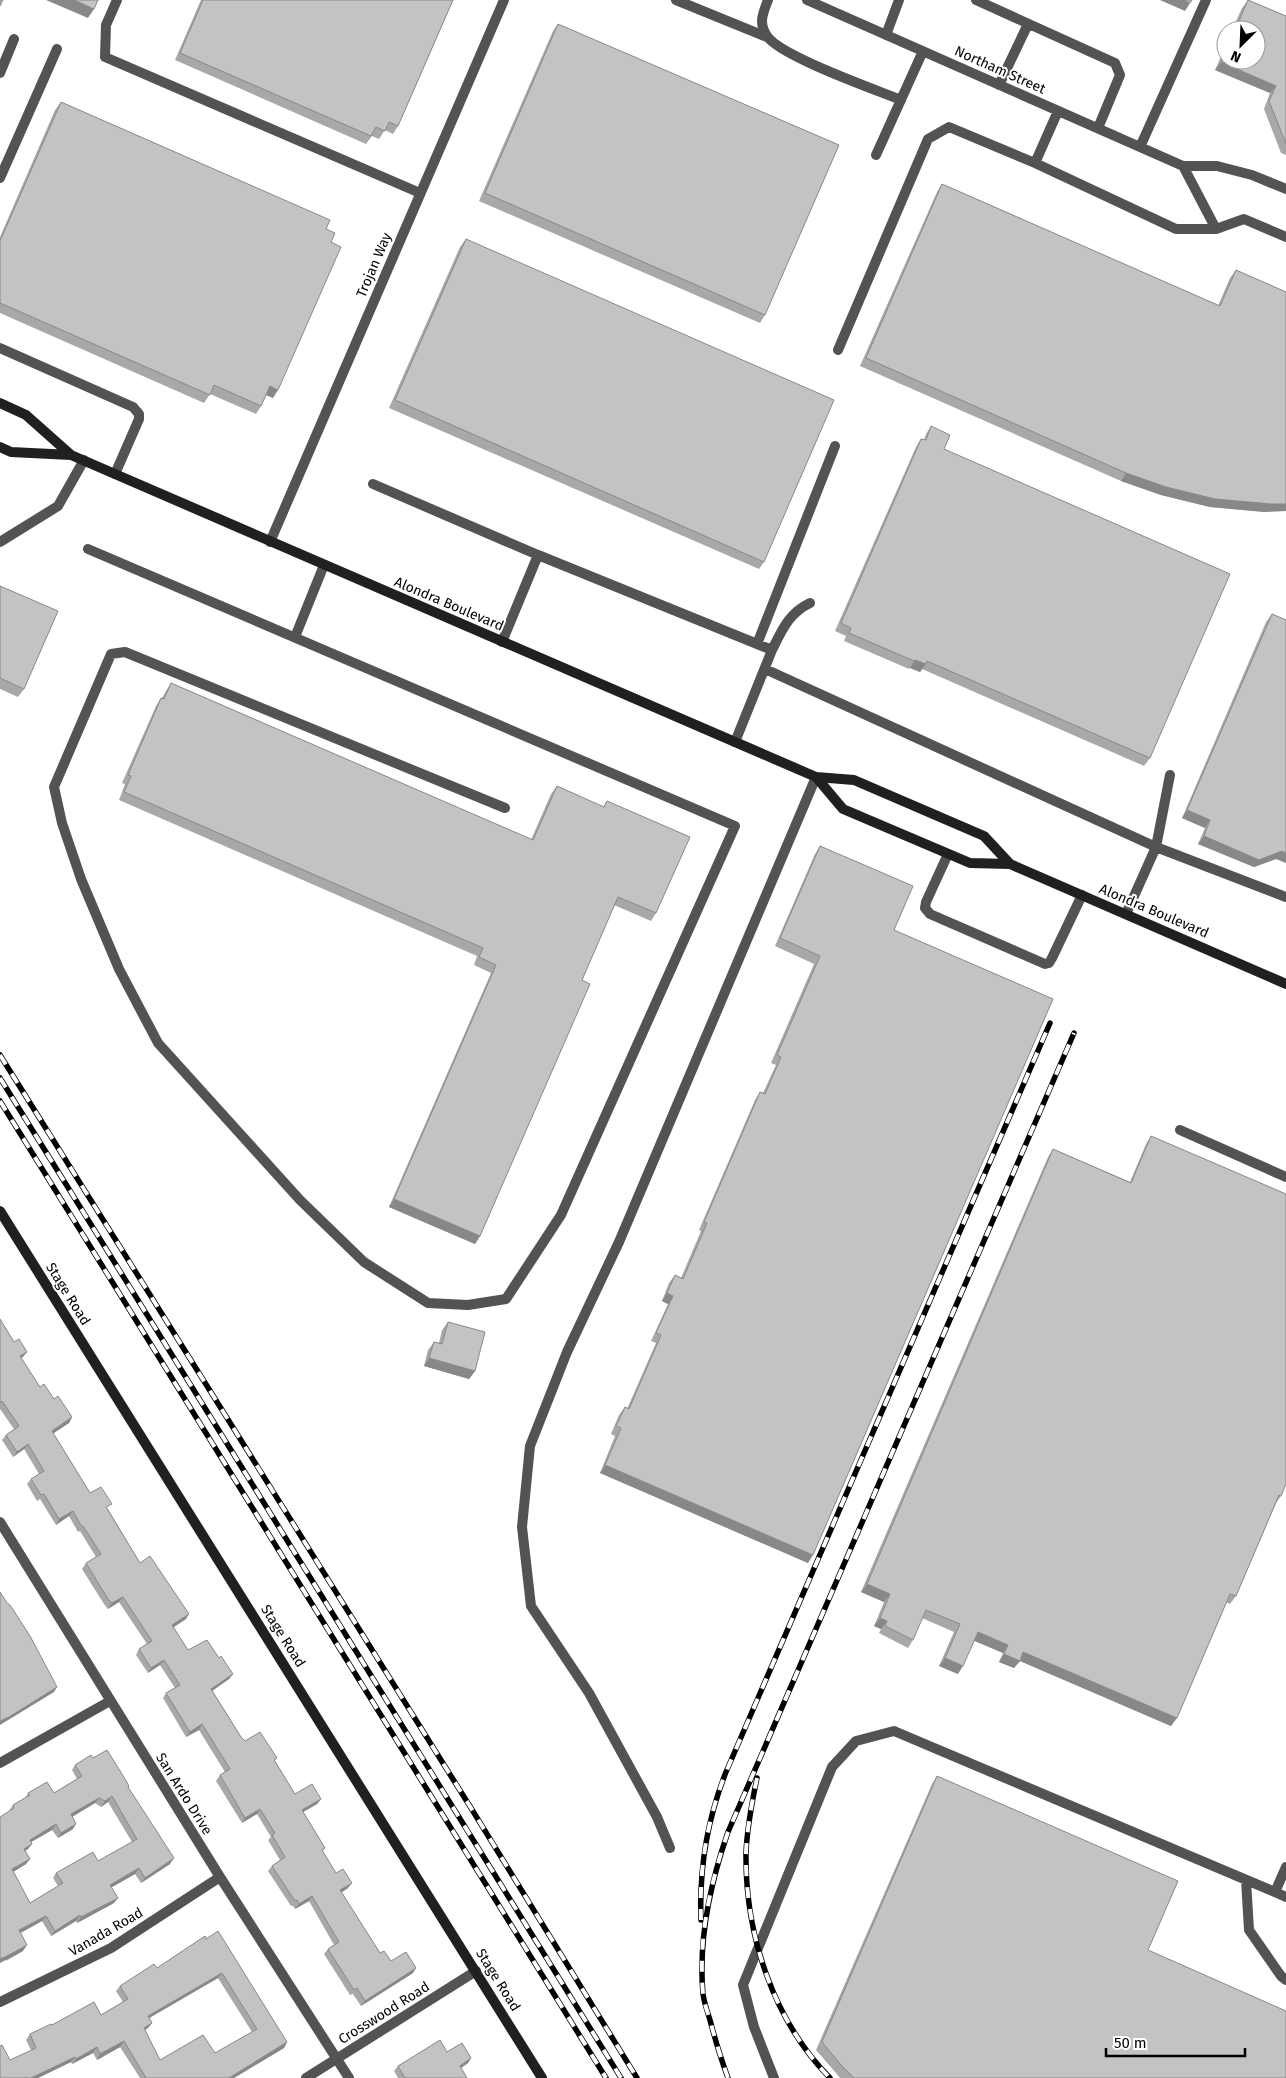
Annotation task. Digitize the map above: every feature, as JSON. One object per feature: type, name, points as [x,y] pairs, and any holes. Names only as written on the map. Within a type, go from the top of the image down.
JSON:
[{"type":"main road","name":"Alondra Boulevard","points":[[0,403],[26,415],[71,455]]},
{"type":"main road","name":"Alondra Boulevard","points":[[0,447],[11,452],[71,455],[84,460],[816,777],[854,780],[984,836],[1010,864]]},
{"type":"main road","name":"Alondra Boulevard","points":[[816,777],[843,809],[970,864],[1010,864],[1286,984]]},
{"type":"main road","name":"Stage Road","points":[[0,1211],[542,2078]]},
{"type":"street","points":[[117,0],[106,25],[105,57],[420,193]]},
{"type":"street","name":"Trojan Way","points":[[270,542],[504,0]]},
{"type":"street","points":[[676,0],[767,37],[789,54],[901,100]]},
{"type":"street","points":[[767,37],[761,17],[768,0]]},
{"type":"street","name":"Northam Street","points":[[807,0],[1183,166]]},
{"type":"street","points":[[886,35],[899,0]]},
{"type":"street","points":[[976,0],[1115,63],[1120,75],[1098,128]]},
{"type":"street","points":[[1140,147],[1206,0]]},
{"type":"street","points":[[999,85],[1028,24]]},
{"type":"street","points":[[0,73],[14,39]]},
{"type":"street","points":[[0,178],[58,49]]},
{"type":"street","points":[[876,155],[923,51]]},
{"type":"street","points":[[1035,163],[1058,111]]},
{"type":"street","points":[[838,350],[928,139],[949,126],[1035,163],[1176,229],[1216,229],[1244,219],[1286,237]]},
{"type":"street","points":[[1216,229],[1183,166],[1217,166],[1252,175],[1286,189]]},
{"type":"street","points":[[0,348],[134,407],[139,414],[139,418],[115,474]]},
{"type":"street","points":[[757,644],[835,446]]},
{"type":"street","points":[[0,542],[58,506],[84,460]]},
{"type":"street","points":[[374,484],[538,556],[772,650]]},
{"type":"street","points":[[88,549],[735,826],[561,1215],[506,1299],[468,1306],[428,1303],[364,1262],[300,1200],[158,1043],[118,969],[81,879],[62,823],[54,787],[111,654],[125,652],[505,808]]},
{"type":"street","points":[[502,642],[538,556]]},
{"type":"street","points":[[295,637],[324,565]]},
{"type":"street","points":[[735,742],[772,650],[786,621],[797,609],[810,603]]},
{"type":"street","points":[[765,669],[1156,847],[1286,897]]},
{"type":"street","points":[[1126,914],[1156,847],[1170,775]]},
{"type":"street","points":[[670,1848],[657,1817],[589,1694],[531,1606],[522,1527],[530,1446],[567,1352],[619,1242],[816,777]]},
{"type":"street","points":[[948,854],[926,902],[925,908],[930,914],[1045,964],[1049,963],[1082,895]]},
{"type":"street","points":[[1180,1130],[1286,1177]]},
{"type":"street","name":"San Ardo Drive","points":[[0,1522],[220,1877],[349,2078]]},
{"type":"street","points":[[0,1763],[110,1701]]},
{"type":"street","points":[[774,2078],[754,2027],[742,1985],[832,1767],[856,1742],[894,1731],[1286,1897]]},
{"type":"street","points":[[1275,1892],[1286,1867]]},
{"type":"street","name":"Vanada Road","points":[[0,2002],[111,1948],[220,1877]]},
{"type":"street","points":[[1246,1880],[1249,1930],[1281,1976],[1286,1980]]},
{"type":"street","name":"Crosswood Road","points":[[306,2078],[476,1971]]},
{"type":"building","points":[[74,0],[98,0],[94,9]]},
{"type":"building","points":[[203,0],[453,0],[398,126],[389,122],[385,131],[376,127],[371,136],[180,53]]},
{"type":"building","points":[[1248,0],[1286,16],[1286,144],[1269,101],[1276,86],[1239,70],[1266,70],[1266,20],[1239,20]]},
{"type":"building","points":[[558,24],[839,145],[765,315],[485,193]]},
{"type":"building","points":[[61,102],[330,220],[326,229],[335,233],[331,242],[341,247],[278,390],[270,386],[261,406],[214,385],[210,395],[0,303],[0,241]]},
{"type":"building","points":[[942,184],[1220,306],[1236,270],[1286,292],[1286,504],[1215,499],[1166,487],[1126,473],[866,358]]},
{"type":"building","points":[[466,239],[834,400],[764,562],[395,400]]},
{"type":"building","points":[[931,426],[950,435],[944,449],[1230,574],[1150,758],[927,661],[926,664],[914,661],[849,633],[851,628],[841,623],[921,439],[926,440]]},
{"type":"building","points":[[0,586],[58,611],[24,689],[0,678]]},
{"type":"building","points":[[1272,614],[1286,620],[1286,853],[1282,851],[1259,860],[1204,836],[1210,820],[1187,810]]},
{"type":"building","points":[[171,683],[533,840],[557,786],[604,807],[607,801],[690,837],[656,913],[618,897],[582,980],[590,984],[480,1236],[394,1199],[496,965],[479,957],[483,948],[124,792],[131,776],[128,775],[161,698],[164,699]]},
{"type":"building","points":[[820,846],[913,886],[894,930],[1053,999],[813,1555],[605,1465],[621,1428],[616,1426],[625,1407],[629,1409],[661,1335],[656,1333],[673,1296],[667,1293],[675,1275],[683,1279],[707,1223],[704,1222],[760,1092],[765,1094],[781,1057],[777,1055],[820,956],[780,938]]},
{"type":"building","points":[[1151,1136],[1286,1194],[1286,1484],[1281,1496],[1279,1495],[1236,1596],[1230,1594],[1177,1718],[1023,1652],[1020,1661],[1004,1654],[1008,1645],[978,1632],[963,1666],[945,1658],[960,1624],[926,1610],[913,1640],[885,1626],[887,1621],[880,1618],[890,1594],[867,1584],[1053,1149],[1131,1183]]},
{"type":"building","points":[[0,1319],[14,1342],[19,1339],[27,1352],[20,1356],[40,1387],[44,1384],[54,1399],[58,1396],[72,1417],[52,1431],[90,1493],[101,1487],[112,1504],[106,1507],[140,1563],[150,1556],[189,1614],[172,1625],[188,1650],[207,1640],[233,1674],[211,1689],[241,1737],[245,1741],[260,1732],[277,1758],[274,1760],[295,1794],[312,1784],[321,1799],[302,1810],[325,1848],[322,1850],[336,1873],[343,1869],[352,1883],[340,1890],[380,1953],[384,1951],[391,1961],[406,1952],[416,1968],[365,2001],[357,1988],[354,1990],[328,1949],[339,1942],[312,1896],[299,1904],[297,1900],[295,1901],[272,1866],[285,1857],[272,1835],[275,1833],[260,1809],[245,1818],[220,1775],[230,1769],[202,1724],[190,1732],[166,1693],[180,1685],[164,1660],[151,1668],[139,1649],[152,1641],[123,1597],[112,1603],[108,1599],[86,1563],[101,1554],[73,1511],[59,1519],[44,1494],[41,1495],[31,1479],[44,1471],[28,1444],[17,1452],[6,1435],[19,1426],[2,1401],[0,1403]]},
{"type":"building","points":[[448,1322],[485,1332],[475,1371],[429,1358],[434,1342],[442,1344]]},
{"type":"building","points":[[0,1592],[30,1636],[57,1687],[0,1721]]},
{"type":"building","points":[[107,1750],[128,1787],[174,1858],[145,1878],[139,1868],[110,1885],[118,1898],[81,1917],[80,1915],[55,1931],[46,1916],[19,1930],[27,1945],[0,1959],[0,1817],[14,1808],[13,1805],[30,1795],[28,1793],[47,1782],[54,1793],[82,1776],[75,1765],[91,1755],[93,1758]],"holes":[[[112,1796],[137,1839],[98,1861],[93,1852],[56,1873],[63,1883],[30,1903],[12,1869],[30,1859],[24,1849],[32,1844],[30,1840],[56,1824],[61,1833],[76,1824],[71,1814],[99,1798],[105,1801]]]},
{"type":"building","points":[[937,1776],[1178,1881],[1148,1950],[1286,2011],[1286,2078],[854,2078],[822,2042]]},
{"type":"building","points":[[218,1931],[287,2042],[229,2078],[146,2078],[124,2041],[100,2054],[97,2047],[76,2059],[75,2057],[31,2078],[0,2078],[0,2046],[2,2045],[10,2060],[36,2048],[30,2034],[52,2025],[94,2002],[101,2015],[128,1999],[120,1986],[154,1964],[157,1968],[205,1936],[206,1939]],"holes":[[[222,1973],[257,2029],[215,2053],[203,2035],[160,2060],[144,2028],[152,2023],[148,2016]]]},
{"type":"building","points":[[440,2040],[447,2052],[462,2043],[471,2058],[460,2066],[467,2078],[405,2078],[398,2066]]},
{"type":"railway","points":[[701,1920],[701,1882],[709,1826],[726,1772],[1050,1023]]},
{"type":"railway","points":[[728,2078],[705,2003],[702,1973],[702,1952],[707,1912],[716,1871],[728,1832],[1074,1033]]},
{"type":"railway","points":[[0,1055],[471,1808],[637,2078]]},
{"type":"railway","points":[[0,1078],[621,2078]]},
{"type":"railway","points":[[0,1101],[606,2078]]},
{"type":"railway","points":[[757,1778],[746,1853],[747,1884],[757,1944],[766,1974],[778,2003],[810,2055],[830,2078]]}]
